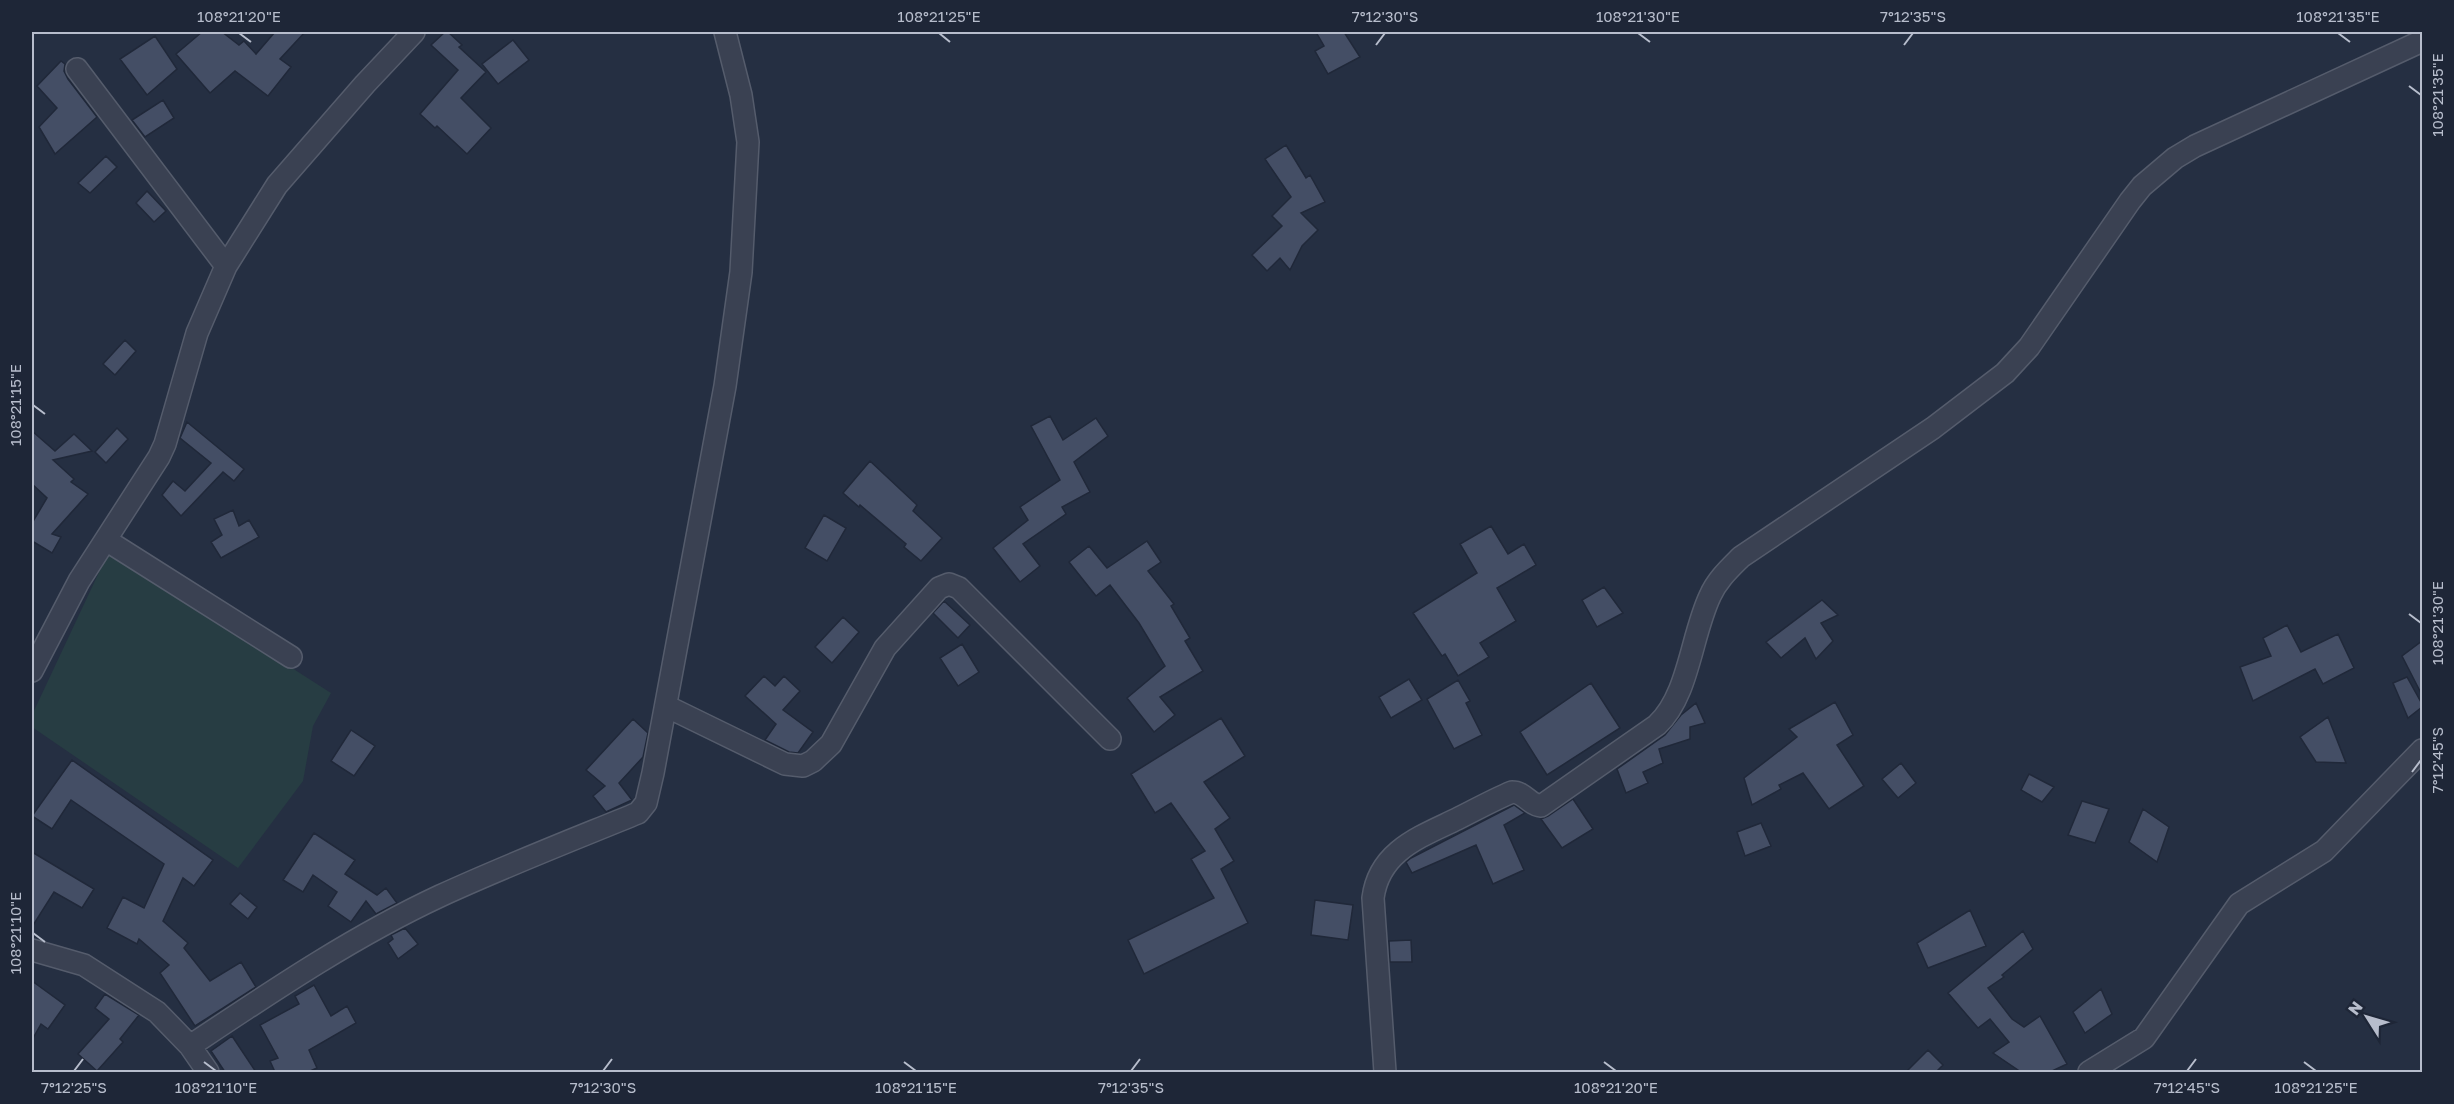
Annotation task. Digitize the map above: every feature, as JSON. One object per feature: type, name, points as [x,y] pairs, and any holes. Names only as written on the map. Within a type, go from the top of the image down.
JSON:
[{"type":"street","points":[[32,670],[64,607],[153,469],[165,444],[197,333],[226,266],[277,185],[370,77],[414,32]]},
{"type":"street","points":[[190,1046],[336,951],[438,897],[638,813],[646,803],[725,386],[741,272],[748,142],[741,95],[724,32]]},
{"type":"street","points":[[1385,1072],[1373,898],[1375,880],[1397,852],[1412,841],[1512,792],[1517,792],[1533,804],[1541,806],[1657,725],[1671,710],[1709,598],[1728,570],[1741,556],[1933,428],[2005,373],[2029,347],[2130,201],[2158,170],[2195,146],[2422,41]]},
{"type":"street","points":[[77,69],[226,266]]},
{"type":"street","points":[[106,540],[291,657]]},
{"type":"street","points":[[666,706],[777,761],[794,767],[803,766],[813,761],[831,744],[891,639],[939,588],[950,584],[959,588],[1110,740]]},
{"type":"street","points":[[2089,1072],[2144,1038],[2239,904],[2324,851],[2422,750]]},
{"type":"street","points":[[32,950],[84,965],[157,1012],[190,1046],[208,1072]]},
{"type":"green space","points":[[109,551],[331,693],[313,726],[303,781],[238,868],[32,727],[32,715]]},
{"type":"building","points":[[202,32],[222,32],[239,45],[244,41],[256,54],[275,32],[305,32],[280,59],[291,67],[268,96],[235,71],[210,93],[176,54]]},
{"type":"building","points":[[445,32],[448,32],[462,45],[459,47],[486,72],[461,98],[491,128],[467,154],[437,126],[435,128],[420,114],[458,70],[431,45]]},
{"type":"building","points":[[1316,32],[1344,32],[1360,57],[1328,74],[1315,51],[1324,46]]},
{"type":"building","points":[[155,36],[177,69],[147,95],[120,59]]},
{"type":"building","points":[[513,40],[529,60],[498,84],[482,64]]},
{"type":"building","points":[[61,61],[65,64],[64,71],[68,79],[97,117],[55,154],[39,127],[57,108],[37,86]]},
{"type":"building","points":[[163,100],[174,118],[145,137],[132,120]]},
{"type":"building","points":[[1286,145],[1306,178],[1310,175],[1325,202],[1301,213],[1318,230],[1302,246],[1290,270],[1280,258],[1267,271],[1252,255],[1282,226],[1272,216],[1291,197],[1265,159]]},
{"type":"building","points":[[106,156],[117,167],[90,193],[78,183]]},
{"type":"building","points":[[147,191],[166,211],[154,222],[136,203]]},
{"type":"building","points":[[125,340],[136,351],[115,375],[103,364]]},
{"type":"building","points":[[1050,416],[1063,440],[1096,418],[1108,436],[1074,462],[1090,492],[1062,507],[1066,514],[1023,544],[1040,566],[1020,582],[993,548],[1028,520],[1020,507],[1060,480],[1031,426]]},
{"type":"building","points":[[187,422],[244,469],[234,481],[223,472],[181,516],[162,495],[173,481],[185,491],[211,463],[180,438]]},
{"type":"building","points":[[117,428],[128,439],[106,463],[95,452]]},
{"type":"building","points":[[32,431],[55,451],[74,434],[92,451],[53,460],[74,479],[71,482],[88,494],[52,534],[61,537],[52,553],[32,541],[32,523],[47,498],[32,484]]},
{"type":"building","points":[[870,461],[917,505],[913,511],[942,538],[921,561],[904,547],[906,544],[843,493]]},
{"type":"building","points":[[233,510],[239,526],[249,520],[259,537],[221,558],[211,542],[222,535],[214,519]]},
{"type":"building","points":[[824,515],[846,528],[827,561],[805,548]]},
{"type":"building","points":[[1491,526],[1508,554],[1524,544],[1536,565],[1497,588],[1516,621],[1480,643],[1489,657],[1458,676],[1445,654],[1442,656],[1413,613],[1477,573],[1460,544]]},
{"type":"building","points":[[1147,541],[1161,562],[1148,571],[1174,604],[1171,606],[1190,638],[1185,641],[1203,671],[1160,697],[1175,715],[1154,732],[1127,698],[1165,666],[1139,623],[1110,585],[1096,596],[1069,562],[1089,546],[1107,568]]},
{"type":"building","points":[[1604,587],[1623,613],[1597,627],[1582,600]]},
{"type":"building","points":[[1822,600],[1838,615],[1821,623],[1833,641],[1816,659],[1805,638],[1781,658],[1766,642]]},
{"type":"building","points":[[944,601],[970,625],[958,638],[933,613]]},
{"type":"building","points":[[843,617],[859,632],[832,663],[815,647]]},
{"type":"building","points":[[2287,625],[2301,652],[2338,634],[2354,668],[2323,684],[2315,669],[2253,701],[2240,667],[2271,656],[2263,638]]},
{"type":"building","points":[[2422,641],[2422,695],[2402,656]]},
{"type":"building","points":[[962,644],[979,672],[958,686],[940,658]]},
{"type":"building","points":[[764,676],[775,686],[784,676],[800,691],[783,710],[813,732],[798,753],[789,752],[765,740],[776,724],[745,696]]},
{"type":"building","points":[[2407,677],[2422,704],[2422,707],[2408,718],[2393,683]]},
{"type":"building","points":[[1409,679],[1422,700],[1391,718],[1379,697]]},
{"type":"building","points":[[1458,680],[1470,701],[1466,703],[1482,735],[1454,749],[1427,699]]},
{"type":"building","points":[[1591,683],[1620,728],[1547,775],[1520,732]]},
{"type":"building","points":[[1835,702],[1853,735],[1837,745],[1864,786],[1829,809],[1803,773],[1779,785],[1781,789],[1752,805],[1744,778],[1797,737],[1789,729]]},
{"type":"building","points":[[1696,703],[1705,723],[1690,727],[1690,739],[1659,749],[1663,763],[1643,772],[1648,783],[1626,793],[1617,769],[1665,735],[1681,715]]},
{"type":"building","points":[[2328,717],[2346,763],[2316,762],[2300,737]]},
{"type":"building","points":[[1221,718],[1245,756],[1204,782],[1230,818],[1215,829],[1234,861],[1221,869],[1248,923],[1144,974],[1128,940],[1214,898],[1191,859],[1205,851],[1171,803],[1155,813],[1131,774]]},
{"type":"building","points":[[633,719],[648,733],[643,757],[619,783],[632,800],[606,812],[593,796],[605,786],[586,770]]},
{"type":"building","points":[[351,730],[375,746],[354,776],[331,761]]},
{"type":"building","points":[[72,760],[213,860],[194,886],[183,878],[163,921],[188,943],[184,948],[210,981],[241,962],[256,987],[195,1026],[160,973],[169,965],[139,939],[137,944],[107,928],[123,897],[144,908],[164,864],[71,800],[52,829],[32,816]]},
{"type":"building","points":[[1901,763],[1916,783],[1898,798],[1882,779]]},
{"type":"building","points":[[2029,774],[2054,787],[2042,802],[2021,790]]},
{"type":"building","points":[[1573,799],[1593,829],[1562,848],[1541,819]]},
{"type":"building","points":[[2082,801],[2109,809],[2095,843],[2068,835]]},
{"type":"building","points":[[1514,805],[1525,813],[1504,825],[1524,870],[1493,884],[1476,845],[1412,873],[1406,862],[1411,858]]},
{"type":"building","points":[[2143,809],[2169,827],[2157,862],[2129,842]]},
{"type":"building","points":[[1761,823],[1771,846],[1745,856],[1737,832]]},
{"type":"building","points":[[314,833],[355,860],[345,874],[377,895],[386,888],[397,903],[376,914],[366,901],[351,922],[328,906],[337,892],[313,875],[303,892],[283,880]]},
{"type":"building","points":[[32,852],[94,889],[82,908],[54,892],[32,927]]},
{"type":"building","points":[[240,893],[257,907],[248,919],[230,904]]},
{"type":"building","points":[[1315,900],[1353,905],[1348,940],[1311,935]]},
{"type":"building","points":[[1970,910],[1986,946],[1928,968],[1917,943]]},
{"type":"building","points":[[405,928],[418,944],[398,959],[388,943],[393,939],[391,935]]},
{"type":"building","points":[[2023,931],[2033,949],[2002,975],[2004,977],[1988,988],[2012,1019],[2024,1027],[2040,1016],[2067,1064],[2050,1072],[2021,1072],[1993,1053],[2009,1042],[1990,1019],[1978,1028],[1948,993]]},
{"type":"building","points":[[1411,940],[1412,962],[1390,962],[1389,941]]},
{"type":"building","points":[[32,981],[65,1005],[48,1029],[41,1024],[32,1040]]},
{"type":"building","points":[[314,985],[331,1016],[347,1006],[356,1023],[309,1050],[317,1068],[308,1072],[275,1072],[270,1061],[278,1058],[260,1025],[299,1004],[295,996]]},
{"type":"building","points":[[2101,989],[2112,1014],[2085,1033],[2073,1012]]},
{"type":"building","points":[[105,994],[139,1015],[120,1039],[123,1042],[97,1071],[78,1054],[109,1019],[95,1008]]},
{"type":"building","points":[[232,1036],[256,1072],[225,1072],[211,1051]]},
{"type":"building","points":[[1928,1050],[1943,1065],[1936,1072],[1906,1072]]}]
